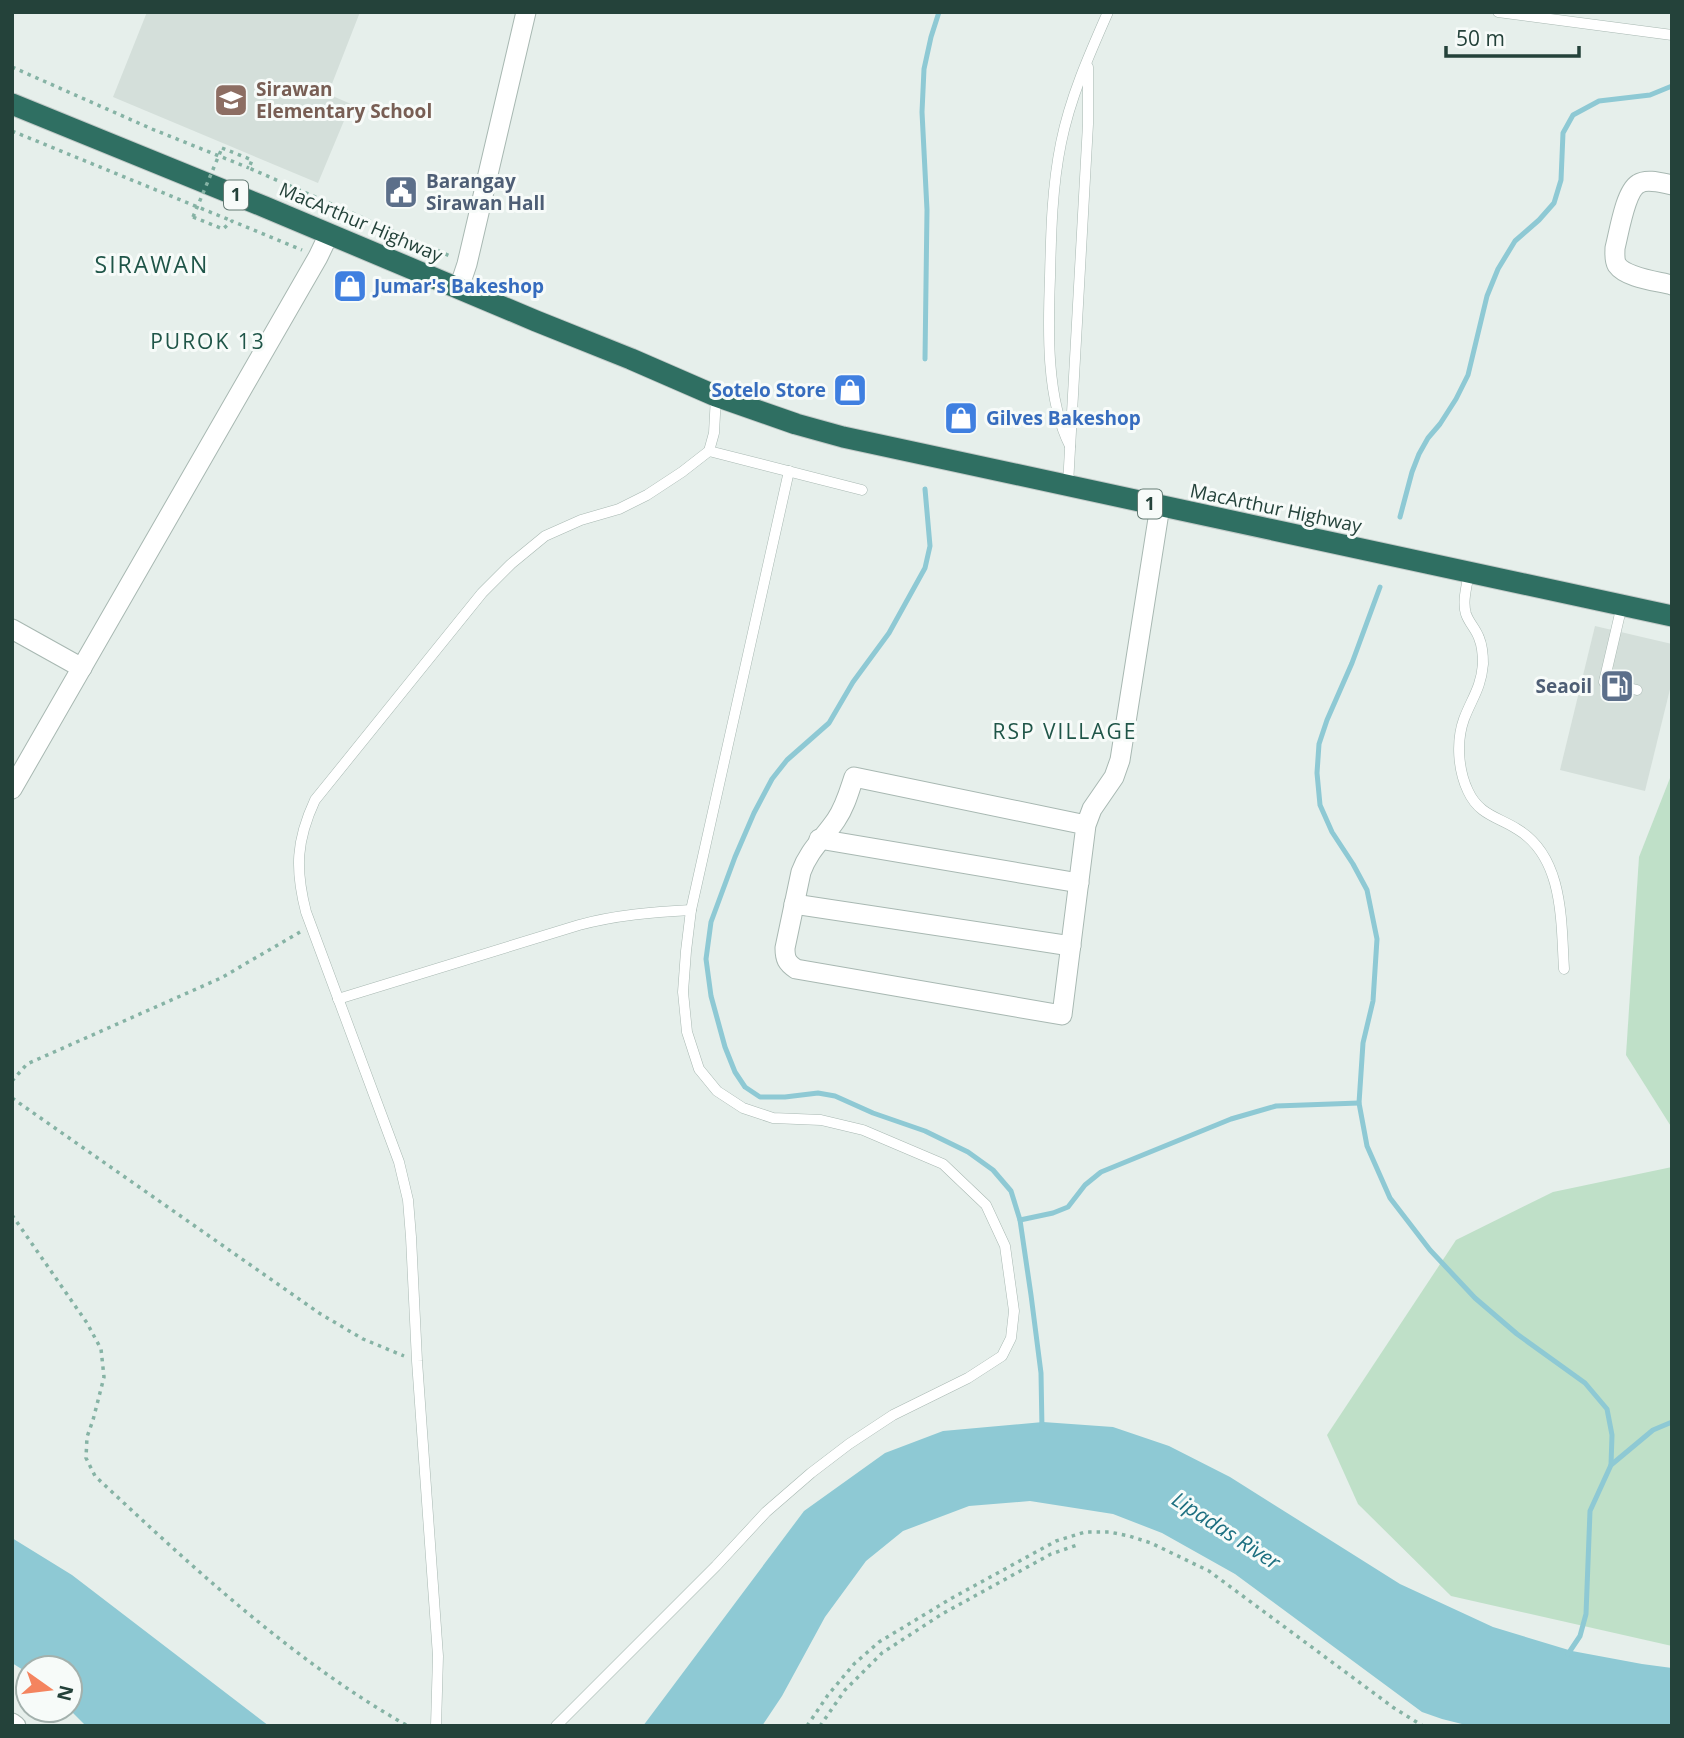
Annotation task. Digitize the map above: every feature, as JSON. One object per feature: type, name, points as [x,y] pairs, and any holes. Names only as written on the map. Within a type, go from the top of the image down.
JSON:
[{"type":"highway","name":"MacArthur Highway","points":[[12,104],[138,153],[716,396],[774,417],[831,434],[1672,616]]},
{"type":"street","points":[[459,288],[467,264],[526,12]]},
{"type":"street","points":[[1672,185],[1650,181],[1638,184],[1630,194],[1614,256],[1624,271],[1634,276],[1672,285]]},
{"type":"street","points":[[12,789],[329,234]]},
{"type":"street","points":[[1086,825],[854,777],[842,811],[805,861],[785,958],[796,969],[1062,1015],[1086,825],[1092,809],[1114,777],[1120,760],[1160,506]]},
{"type":"street","points":[[12,629],[82,668]]},
{"type":"street","points":[[819,839],[1079,883]]},
{"type":"street","points":[[794,904],[1070,946]]},
{"type":"lane","points":[[1070,446],[1060,425],[1050,354],[1050,246],[1054,188],[1061,142],[1071,104],[1108,12]]},
{"type":"lane","points":[[1498,12],[1672,35]]},
{"type":"lane","points":[[1068,486],[1088,124],[1087,59]]},
{"type":"lane","points":[[436,1726],[438,1656],[408,1200],[399,1162],[310,926],[298,870],[300,843],[305,822],[315,800],[482,593],[545,536],[581,520],[619,509],[648,495],[709,451],[714,433],[716,396]]},
{"type":"lane","points":[[709,451],[862,490]]},
{"type":"lane","points":[[556,1726],[766,1513],[802,1481],[849,1444],[893,1416],[968,1378],[1002,1356],[1011,1338],[1014,1311],[1005,1246],[986,1205],[943,1164],[863,1130],[821,1119],[773,1118],[743,1108],[717,1091],[699,1069],[687,1032],[683,992],[691,910],[789,471]]},
{"type":"lane","points":[[1469,572],[1465,607],[1479,637],[1483,662],[1480,684],[1461,732],[1461,769],[1468,793],[1480,809],[1518,830],[1537,845],[1548,863],[1559,895],[1564,969]]},
{"type":"lane","points":[[1622,605],[1604,682],[1637,690]]},
{"type":"lane","points":[[338,999],[610,917],[691,910]]},
{"type":"path","points":[[12,67],[467,264]]},
{"type":"path","points":[[12,131],[318,257]]},
{"type":"path","points":[[232,221],[223,229],[193,217],[222,148],[252,160],[249,168]]},
{"type":"path","points":[[12,1081],[27,1064],[221,978],[310,926]]},
{"type":"path","points":[[12,1098],[319,1313],[363,1339],[417,1361]]},
{"type":"path","points":[[12,1215],[87,1323],[101,1349],[104,1377],[87,1437],[86,1458],[95,1476],[203,1573],[289,1645],[339,1682],[408,1726]]},
{"type":"path","points":[[807,1726],[828,1695],[879,1642],[1056,1541],[1085,1532],[1109,1532],[1129,1536],[1209,1571],[1384,1701],[1423,1726]]},
{"type":"path","points":[[820,1726],[845,1690],[881,1653],[942,1614],[1051,1554],[1080,1545]]},
{"type":"shaded area","name":"Sirawan Elementary School","points":[[147,12],[360,12],[328,94],[351,104],[318,183],[113,97]]},
{"type":"shaded area","points":[[1595,626],[1672,644],[1672,681],[1645,791],[1560,770]]},
{"type":"green space","points":[[1672,773],[1672,1128],[1626,1055],[1639,857]]},
{"type":"green space","points":[[1672,1167],[1672,1646],[1451,1596],[1358,1504],[1327,1435],[1456,1240],[1553,1192]]},
{"type":"water","name":"Lipadas River","points":[[1043,1422],[1113,1427],[1169,1446],[1230,1477],[1400,1584],[1493,1627],[1572,1651],[1672,1668],[1672,1726],[1470,1726],[1422,1712],[1235,1574],[1162,1533],[1113,1514],[1030,1501],[969,1506],[903,1531],[866,1561],[825,1617],[782,1696],[762,1726],[643,1726],[804,1511],[885,1453],[943,1431]]},
{"type":"water","points":[[12,1538],[72,1575],[269,1726],[86,1726],[84,1654],[14,1654],[14,1664]]},
{"type":"waterway","points":[[925,359],[927,210],[922,112],[924,69],[939,12]]},
{"type":"waterway","points":[[1400,517],[1419,454],[1456,399],[1468,375],[1487,296],[1498,269],[1515,241],[1554,203],[1561,180],[1563,133],[1573,115],[1599,101],[1650,95],[1672,86]]},
{"type":"waterway","points":[[925,489],[930,546],[925,568],[889,633],[853,682],[829,723],[787,760],[772,779],[735,857],[711,922],[706,959],[711,996],[725,1047],[735,1072],[745,1087],[760,1097],[818,1093],[835,1096],[925,1131],[968,1152],[993,1170],[1011,1191],[1020,1220],[1031,1295],[1041,1373],[1042,1429]]},
{"type":"waterway","points":[[1380,587],[1352,663],[1327,720],[1319,744],[1317,773],[1320,805],[1332,832],[1367,890],[1377,939],[1373,1001],[1363,1043],[1359,1103],[1367,1146],[1390,1198],[1430,1250],[1475,1298],[1517,1334],[1585,1383],[1607,1409],[1612,1435],[1611,1465]]},
{"type":"waterway","points":[[1020,1220],[1068,1207],[1085,1185],[1101,1172],[1231,1119],[1276,1106],[1359,1103]]},
{"type":"waterway","points":[[1568,1654],[1580,1636],[1586,1614],[1590,1511],[1611,1465],[1653,1430],[1672,1422]]},
{"type":"place","name":"Sirawan Elementary School","points":[[231,100]]},
{"type":"place","name":"Barangay Sirawan Hall","points":[[401,192]]},
{"type":"place","name":"Jumar's Bakeshop","points":[[350,286]]},
{"type":"place","name":"Sotelo Store","points":[[850,390]]},
{"type":"place","name":"Gilves Bakeshop","points":[[961,418]]},
{"type":"place","name":"Seaoil","points":[[1617,686]]},
{"type":"district","name":"SIRAWAN","points":[[152,265]]},
{"type":"district","name":"PUROK 13","points":[[208,342]]},
{"type":"district","name":"RSP VILLAGE","points":[[1065,732]]}]
